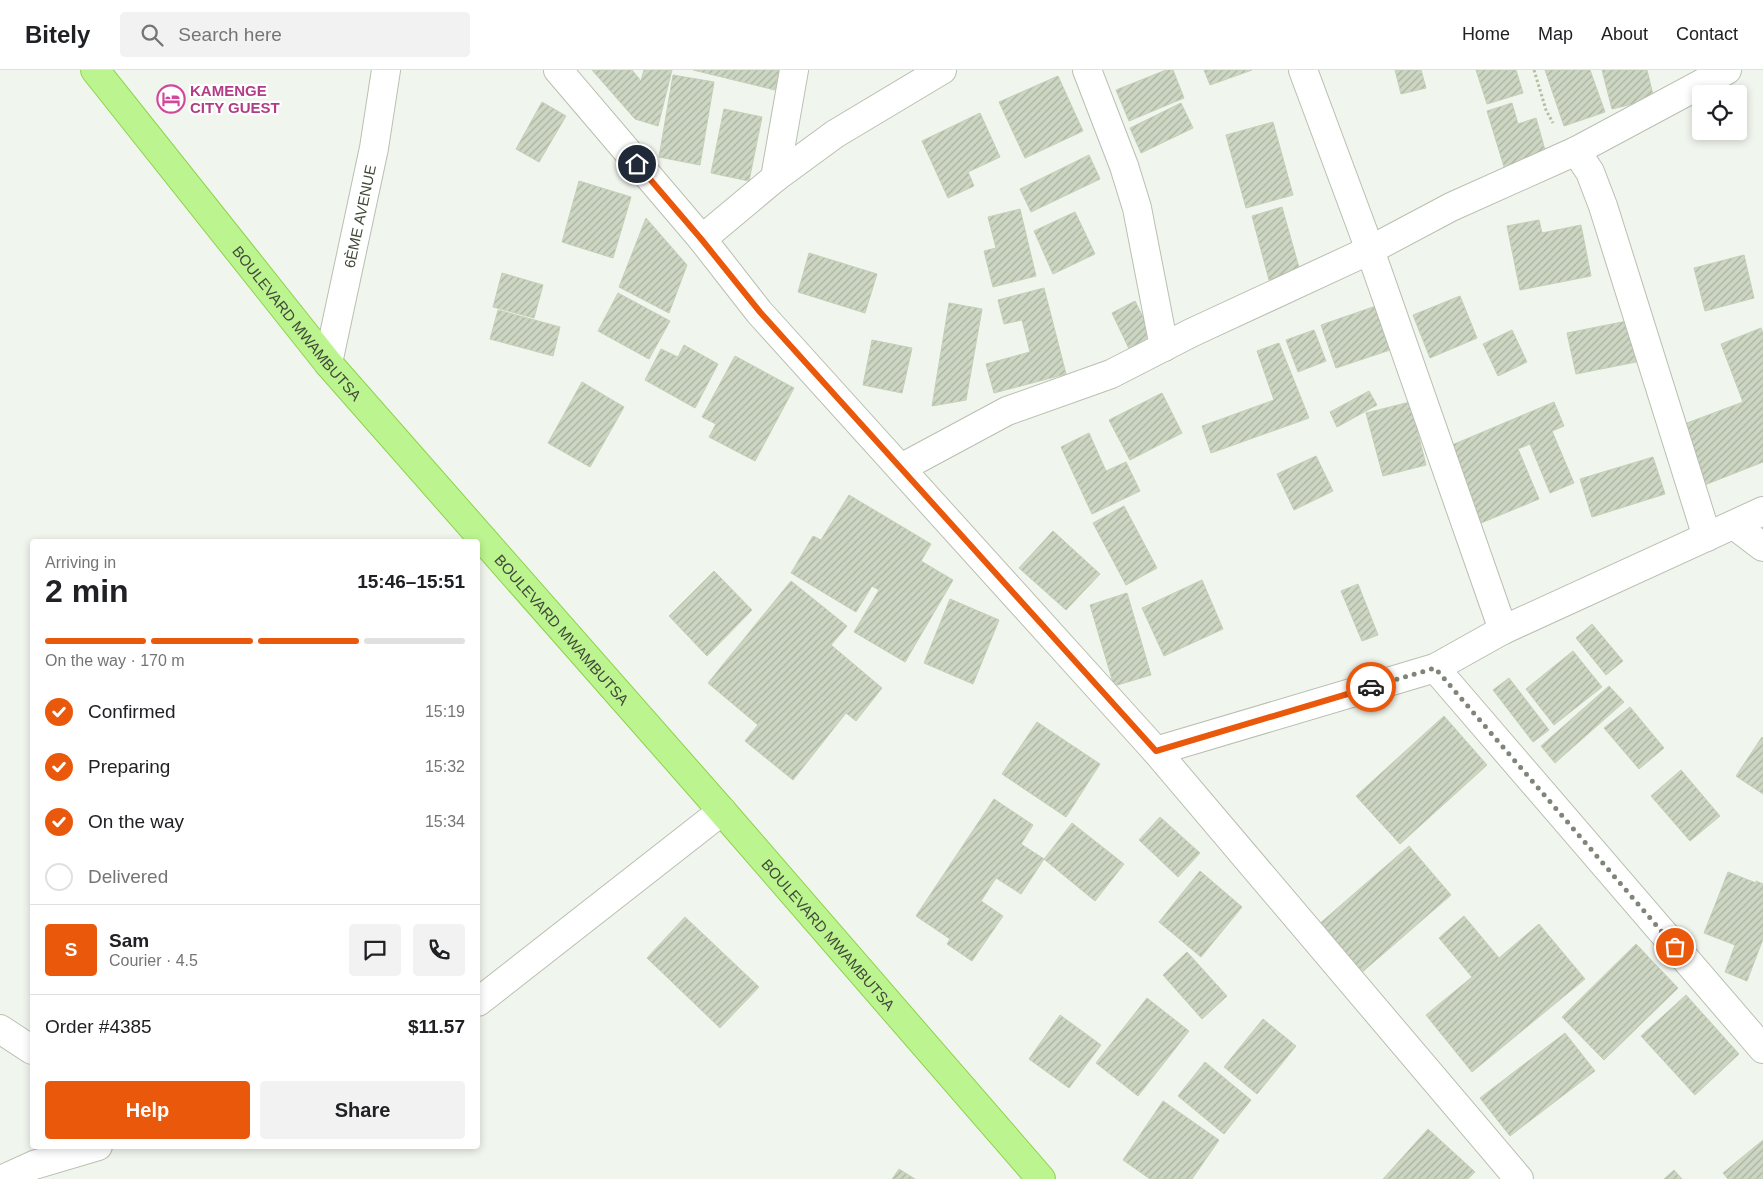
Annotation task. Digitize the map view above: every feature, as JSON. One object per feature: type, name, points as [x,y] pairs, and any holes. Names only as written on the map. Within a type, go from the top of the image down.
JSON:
[{"type":"highway","name":"BOULEVARD MWAMBUTSA","points":[[95,70],[328,362],[722,811],[1041,1179]]},
{"type":"street","name":"6ÈME AVENUE","points":[[328,362],[374,148],[386,70]]},
{"type":"street","points":[[558,70],[702,240],[760,312],[1156,751],[1519,1179]]},
{"type":"street","points":[[774,178],[794,70]]},
{"type":"street","points":[[702,240],[774,178],[835,134],[942,70]]},
{"type":"street","points":[[1086,70],[1124,166],[1137,208],[1164,347]]},
{"type":"street","points":[[1303,70],[1370,250],[1502,630]]},
{"type":"street","points":[[900,468],[1007,411],[1111,374],[1370,250],[1451,207],[1576,151],[1728,70]]},
{"type":"street","points":[[1576,151],[1590,172],[1603,206],[1707,537]]},
{"type":"street","points":[[1156,751],[1435,668],[1502,630],[1763,511]]},
{"type":"street","points":[[1734,525],[1763,547]]},
{"type":"street","points":[[1435,668],[1763,1049]]},
{"type":"street","points":[[480,1000],[722,811]]},
{"type":"street","points":[[0,1030],[30,1049]]},
{"type":"street","points":[[3,1179],[34,1165],[88,1149]]},
{"type":"path","points":[[1534,70],[1546,110],[1560,136],[1576,151]]},
{"type":"building","points":[[592,70],[632,70],[641,81],[644,70],[672,70],[658,126],[635,119]]},
{"type":"building","points":[[693,70],[779,70],[775,90]]},
{"type":"building","points":[[1166,70],[1173,70],[1184,98],[1129,121],[1116,90]]},
{"type":"building","points":[[1204,70],[1252,70],[1210,85]]},
{"type":"building","points":[[1395,70],[1421,70],[1426,88],[1401,94]]},
{"type":"building","points":[[1476,70],[1516,70],[1523,93],[1487,104]]},
{"type":"building","points":[[1545,70],[1590,70],[1605,112],[1564,126]]},
{"type":"building","points":[[1602,70],[1647,70],[1654,99],[1612,109]]},
{"type":"building","points":[[673,75],[714,82],[700,165],[659,157]]},
{"type":"building","points":[[1058,76],[1083,131],[1025,158],[999,102]]},
{"type":"building","points":[[542,102],[566,116],[539,162],[516,149]]},
{"type":"building","points":[[1181,103],[1193,128],[1141,153],[1130,128]]},
{"type":"building","points":[[1512,103],[1518,124],[1536,118],[1547,157],[1505,170],[1487,111]]},
{"type":"building","points":[[724,109],[762,117],[749,181],[711,173]]},
{"type":"building","points":[[980,113],[1000,157],[968,172],[974,186],[948,198],[922,141]]},
{"type":"building","points":[[1273,122],[1293,195],[1246,208],[1226,135]]},
{"type":"building","points":[[1089,155],[1100,179],[1031,212],[1020,189]]},
{"type":"building","points":[[579,181],[631,197],[613,258],[562,242]]},
{"type":"building","points":[[1282,207],[1300,271],[1269,280],[1252,216]]},
{"type":"building","points":[[1020,209],[1036,276],[993,287],[984,251],[996,248],[988,217]]},
{"type":"building","points":[[1075,212],[1095,254],[1053,274],[1034,231]]},
{"type":"building","points":[[646,218],[687,265],[669,313],[619,287]]},
{"type":"building","points":[[1539,220],[1542,233],[1581,225],[1591,276],[1520,290],[1507,226]]},
{"type":"building","points":[[809,253],[877,274],[865,313],[798,292]]},
{"type":"building","points":[[1744,255],[1754,298],[1705,311],[1694,268]]},
{"type":"building","points":[[502,273],[543,285],[534,318],[493,307]]},
{"type":"building","points":[[1044,288],[1066,374],[994,393],[986,364],[1030,352],[1022,320],[1004,324],[998,300]]},
{"type":"building","points":[[618,293],[670,321],[649,359],[598,331]]},
{"type":"building","points":[[1460,296],[1477,338],[1430,358],[1413,315]]},
{"type":"building","points":[[1135,301],[1155,341],[1131,353],[1112,313]]},
{"type":"building","points":[[949,303],[982,309],[966,400],[932,406]]},
{"type":"building","points":[[1376,306],[1390,350],[1336,368],[1321,325]]},
{"type":"building","points":[[498,310],[560,327],[553,356],[490,339]]},
{"type":"building","points":[[1627,321],[1636,362],[1576,374],[1567,333]]},
{"type":"building","points":[[1761,328],[1763,333],[1763,462],[1702,486],[1679,426],[1743,402],[1721,344]]},
{"type":"building","points":[[1314,330],[1326,361],[1298,372],[1286,340]]},
{"type":"building","points":[[1512,330],[1527,362],[1498,376],[1483,344]]},
{"type":"building","points":[[872,340],[912,348],[902,393],[863,385]]},
{"type":"building","points":[[1279,343],[1309,418],[1211,453],[1202,426],[1274,400],[1257,351]]},
{"type":"building","points":[[684,345],[718,364],[695,408],[645,380],[661,349],[678,357]]},
{"type":"building","points":[[735,356],[794,388],[755,461],[709,437],[716,424],[702,417]]},
{"type":"building","points":[[582,382],[624,407],[590,467],[548,443]]},
{"type":"building","points":[[1369,391],[1377,405],[1337,427],[1330,412]]},
{"type":"building","points":[[1162,393],[1182,433],[1130,460],[1109,420]]},
{"type":"building","points":[[1410,402],[1426,465],[1383,476],[1366,413]]},
{"type":"building","points":[[1554,402],[1564,426],[1552,431],[1574,483],[1550,493],[1530,444],[1518,449],[1539,499],[1481,523],[1460,474],[1463,473],[1452,445]]},
{"type":"building","points":[[1089,433],[1106,471],[1126,462],[1140,491],[1092,514],[1061,447]]},
{"type":"building","points":[[1316,456],[1333,491],[1294,510],[1277,474]]},
{"type":"building","points":[[1653,457],[1665,494],[1592,517],[1580,479]]},
{"type":"building","points":[[849,495],[931,544],[921,561],[953,580],[905,662],[854,632],[879,590],[872,586],[856,612],[791,573],[813,536],[821,540]]},
{"type":"building","points":[[1124,506],[1157,568],[1126,585],[1093,523]]},
{"type":"building","points":[[1053,531],[1100,574],[1066,610],[1019,568]]},
{"type":"building","points":[[714,571],[752,610],[707,656],[669,616]]},
{"type":"building","points":[[1202,580],[1223,629],[1164,656],[1142,608]]},
{"type":"building","points":[[791,581],[847,626],[831,645],[882,688],[856,721],[846,713],[793,780],[745,741],[758,725],[708,683]]},
{"type":"building","points":[[1358,584],[1378,635],[1362,641],[1341,591]]},
{"type":"building","points":[[1127,593],[1151,675],[1114,686],[1090,605]]},
{"type":"building","points":[[950,599],[999,620],[973,684],[924,663]]},
{"type":"building","points":[[1592,624],[1623,661],[1606,675],[1576,638]]},
{"type":"building","points":[[1573,651],[1602,687],[1554,725],[1526,689]]},
{"type":"building","points":[[1509,678],[1549,730],[1533,742],[1493,690]]},
{"type":"building","points":[[1609,686],[1624,702],[1555,763],[1541,746]]},
{"type":"building","points":[[1630,707],[1664,748],[1639,769],[1604,728]]},
{"type":"building","points":[[1444,716],[1487,765],[1400,844],[1356,796]]},
{"type":"building","points":[[1037,722],[1100,764],[1066,817],[1002,774]]},
{"type":"building","points":[[1763,738],[1763,794],[1736,776]]},
{"type":"building","points":[[1681,770],[1720,816],[1690,841],[1651,796]]},
{"type":"building","points":[[994,799],[1033,825],[1021,844],[1044,859],[1021,894],[996,878],[981,901],[1003,916],[972,961],[947,944],[950,939],[916,916]]},
{"type":"building","points":[[1160,817],[1200,853],[1178,877],[1139,840]]},
{"type":"building","points":[[1072,823],[1124,864],[1095,901],[1044,859]]},
{"type":"building","points":[[1409,846],[1451,895],[1360,974],[1318,925]]},
{"type":"building","points":[[1200,871],[1242,907],[1201,957],[1159,922]]},
{"type":"building","points":[[1728,872],[1763,884],[1763,939],[1747,981],[1725,972],[1735,945],[1704,933]]},
{"type":"building","points":[[1464,916],[1499,958],[1539,924],[1585,979],[1472,1072],[1426,1015],[1472,977],[1439,938]]},
{"type":"building","points":[[685,917],[759,987],[720,1028],[647,958]]},
{"type":"building","points":[[1636,944],[1678,988],[1604,1060],[1562,1017]]},
{"type":"building","points":[[1187,952],[1227,996],[1202,1019],[1163,975]]},
{"type":"building","points":[[1686,995],[1739,1054],[1695,1095],[1641,1036]]},
{"type":"building","points":[[1147,998],[1189,1031],[1138,1096],[1096,1063]]},
{"type":"building","points":[[1060,1015],[1101,1045],[1069,1088],[1029,1059]]},
{"type":"building","points":[[1263,1019],[1296,1046],[1257,1094],[1224,1067]]},
{"type":"building","points":[[1565,1033],[1595,1071],[1510,1136],[1480,1098]]},
{"type":"building","points":[[1205,1062],[1251,1100],[1224,1134],[1178,1096]]},
{"type":"building","points":[[1163,1101],[1219,1140],[1192,1179],[1150,1179],[1123,1160]]},
{"type":"building","points":[[1428,1129],[1475,1172],[1468,1179],[1383,1179]]},
{"type":"building","points":[[1763,1140],[1763,1179],[1728,1179],[1723,1173]]},
{"type":"building","points":[[899,1169],[915,1179],[892,1179]]},
{"type":"building","points":[[1674,1170],[1682,1179],[1664,1179]]},
{"type":"way so far","points":[[1371,687],[1435,668],[1675,947]]},
{"type":"place","name":"KAMENGE CITY GUEST","points":[[171,99]]},
{"type":"route","points":[[637,164],[760,312],[1156,751],[1371,687]]}]
